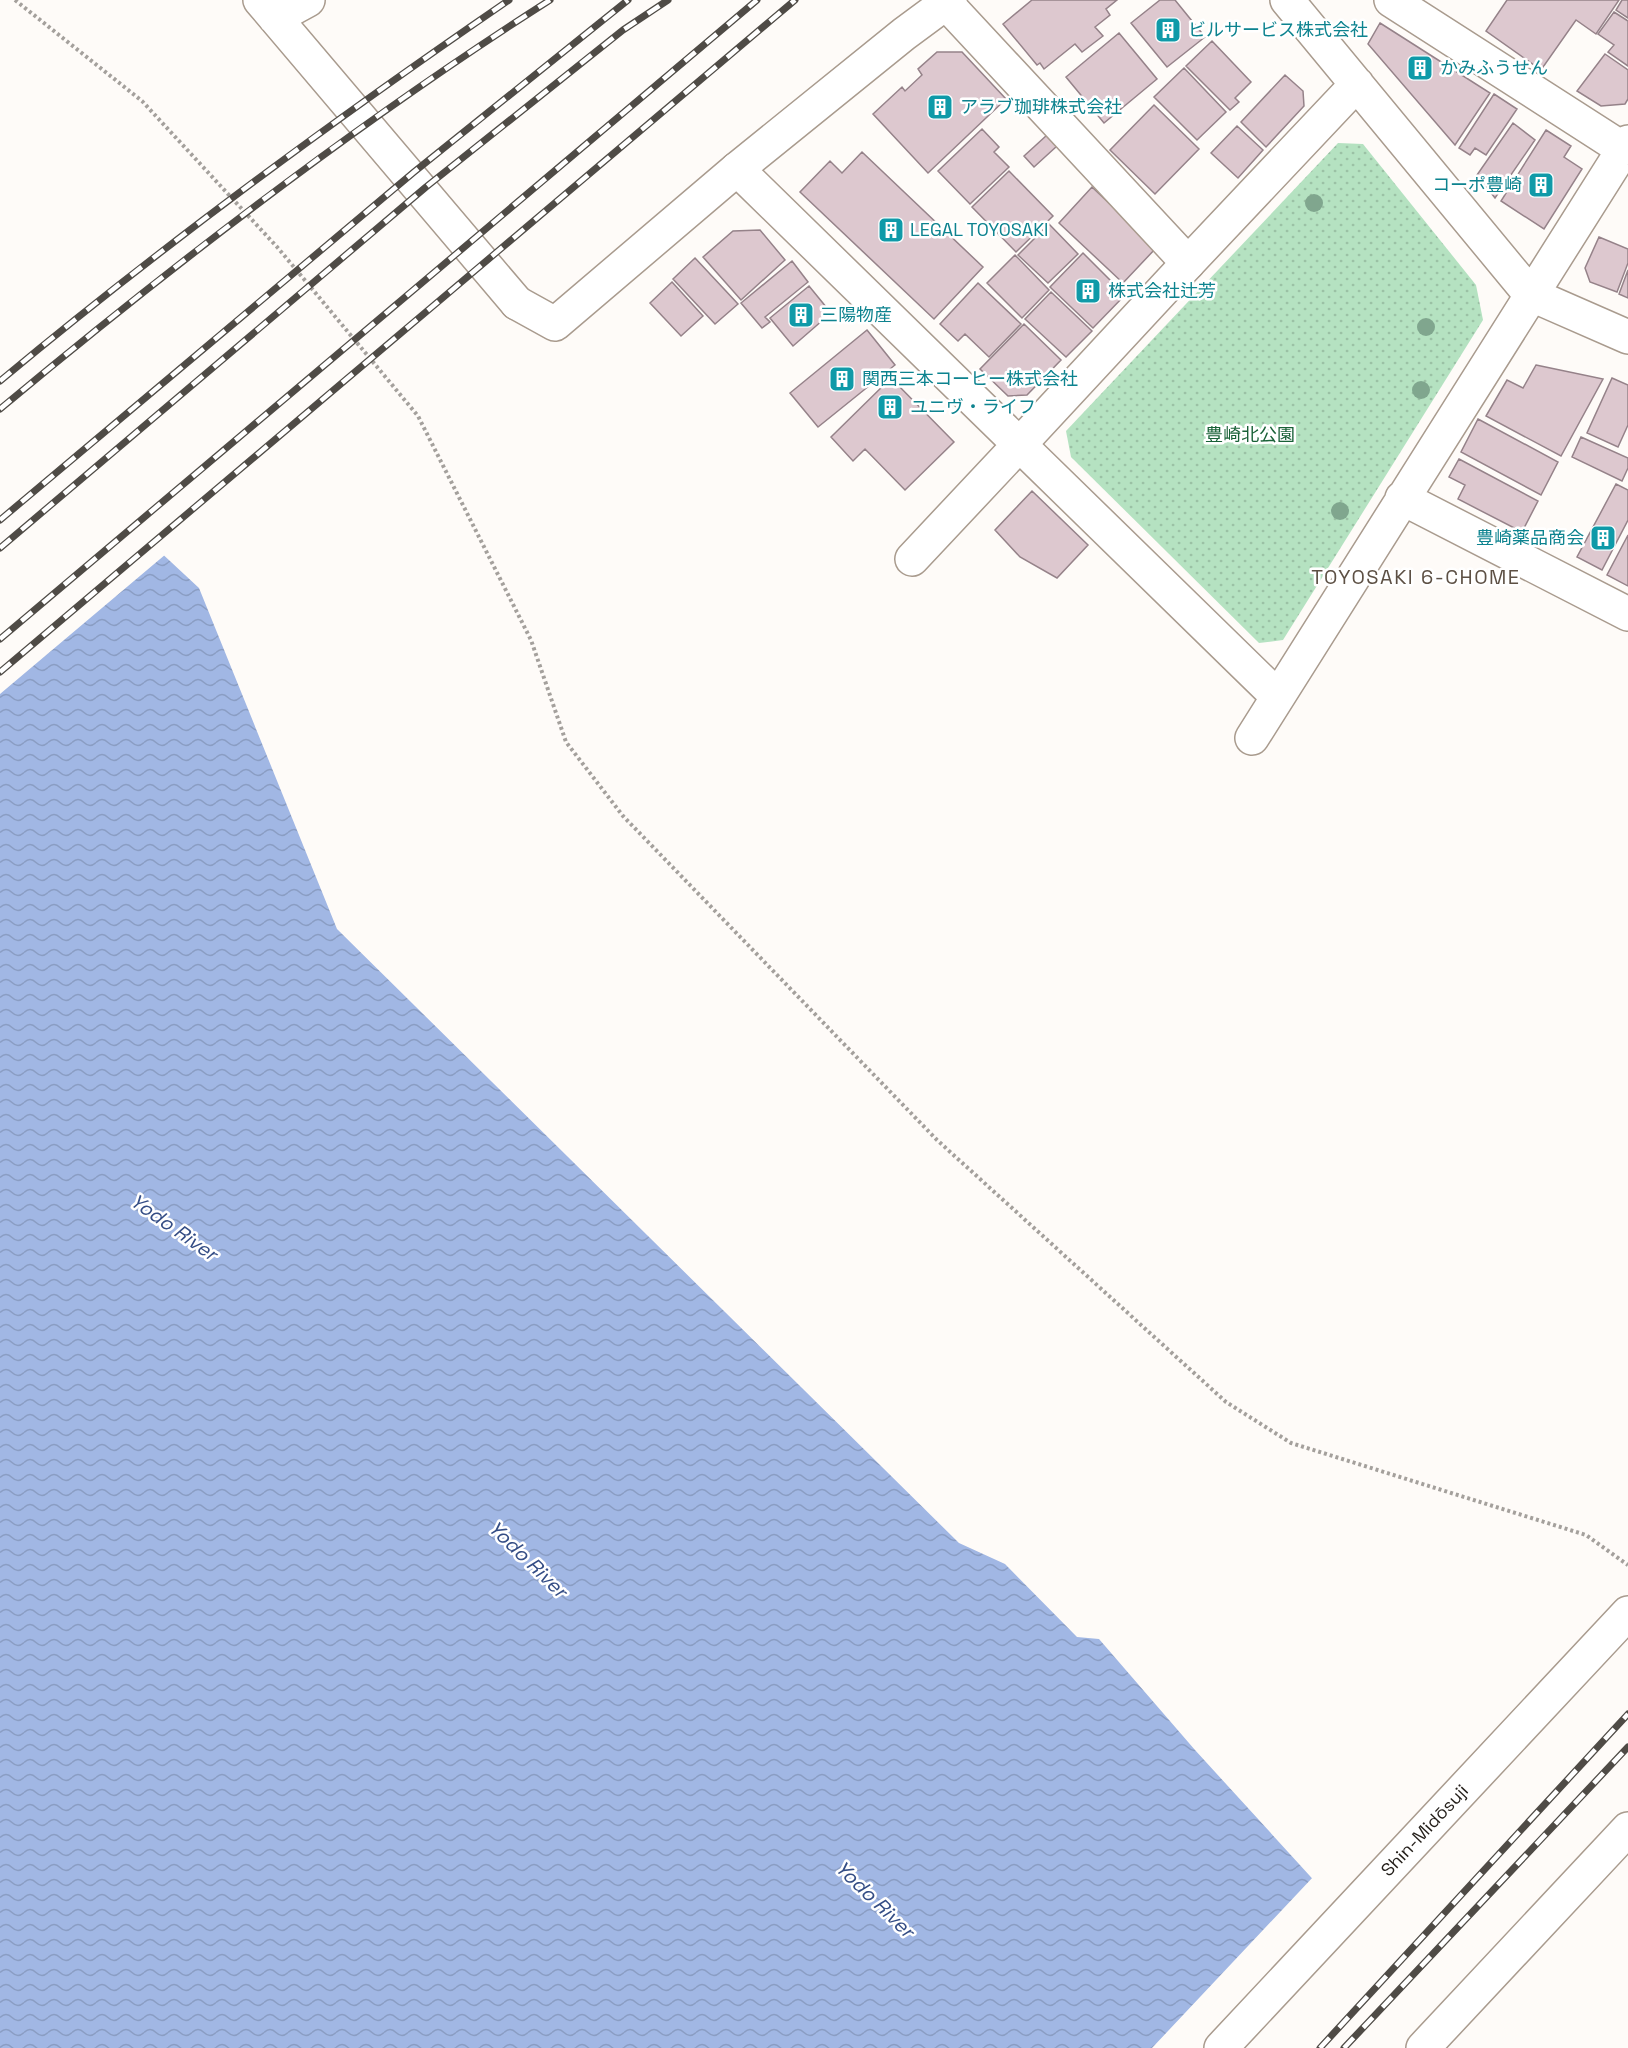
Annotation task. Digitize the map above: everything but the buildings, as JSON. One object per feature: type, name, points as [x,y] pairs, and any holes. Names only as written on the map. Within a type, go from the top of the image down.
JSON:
[{"type":"main road","points":[[308,0],[267,9],[517,303],[555,324],[737,169],[948,1],[1188,263]]},
{"type":"main road","points":[[1287,0],[1530,294],[1628,337]]},
{"type":"main road","points":[[1252,738],[1626,145],[1391,0]]},
{"type":"main road","points":[[912,559],[1357,84]]},
{"type":"main road","points":[[737,169],[1278,696]]},
{"type":"main road","points":[[1402,498],[1628,614]]},
{"type":"main road","name":"Shin-Midōsuji","points":[[1221,2048],[1628,1613]]},
{"type":"main road","points":[[1423,2048],[1628,1829]]},
{"type":"path","points":[[15,0],[142,101],[278,248],[418,416],[531,640],[566,742],[623,816],[937,1140],[1226,1402],[1290,1443],[1586,1535],[1628,1565]]},
{"type":"green space","name":"豊崎北公園","points":[[1338,143],[1363,144],[1476,285],[1483,320],[1283,640],[1259,643],[1071,457],[1066,431]]},
{"type":"water","name":"Yodo River","points":[[0,403],[199,588],[337,929],[959,1543],[1005,1564],[1077,1637],[1099,1639],[1195,1750],[1467,2048],[0,2048]]},
{"type":"pier","points":[[0,400],[166,554],[0,694]]},
{"type":"pier","points":[[1314,1876],[1470,2048],[1152,2048]]},
{"type":"railway","points":[[0,381],[250,184],[509,0]]},
{"type":"railway","points":[[0,409],[268,196],[407,95],[550,0]]},
{"type":"railway","points":[[0,520],[414,172],[628,0]]},
{"type":"railway","points":[[0,548],[426,187],[623,30],[668,0]]},
{"type":"railway","points":[[0,639],[757,0]]},
{"type":"railway","points":[[0,672],[795,0]]},
{"type":"railway","points":[[1320,2048],[1628,1714]]},
{"type":"railway","points":[[1344,2048],[1628,1747]]},
{"type":"place","name":"ビルサービス株式会社","points":[[1168,30]]},
{"type":"place","name":"かみふうせん","points":[[1420,68]]},
{"type":"place","name":"アラブ珈琲株式会社","points":[[940,107]]},
{"type":"place","name":"コーポ豊崎","points":[[1541,185]]},
{"type":"place","name":"LEGAL TOYOSAKI","points":[[891,230]]},
{"type":"place","name":"株式会社辻芳","points":[[1088,291]]},
{"type":"place","name":"三陽物産","points":[[801,315]]},
{"type":"place","name":"関西三本コーヒー株式会社","points":[[842,379]]},
{"type":"place","name":"ユニヴ・ライフ","points":[[890,407]]},
{"type":"place","name":"豊崎薬品商会","points":[[1603,538]]},
{"type":"district","name":"TOYOSAKI 6-CHOME","points":[[1416,577]]}]
